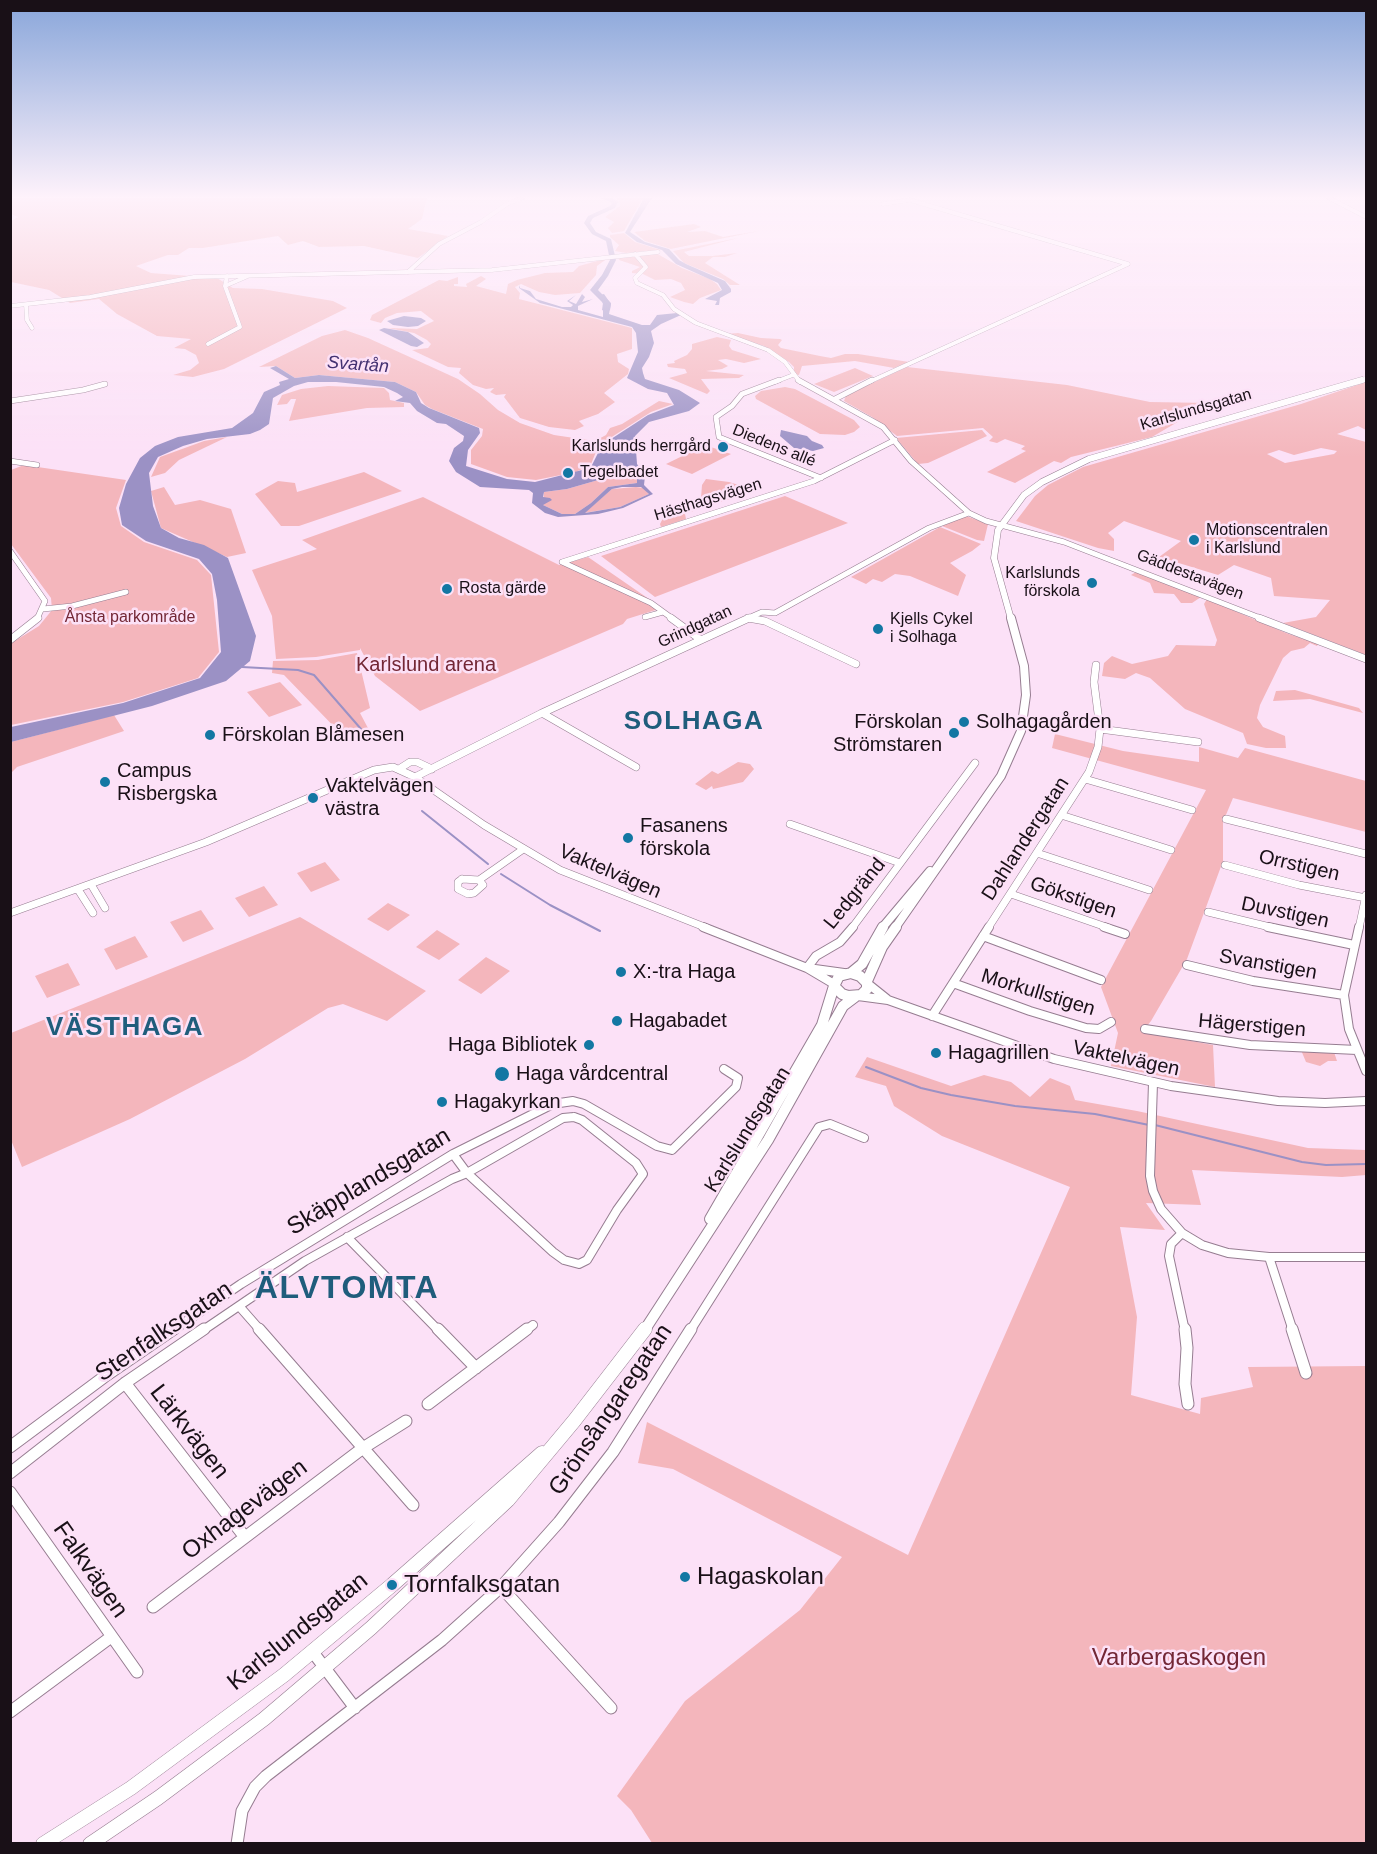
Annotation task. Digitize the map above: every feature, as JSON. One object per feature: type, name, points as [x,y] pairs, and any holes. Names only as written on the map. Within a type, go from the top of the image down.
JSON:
[{"type":"main road","name":"Karlslundsgatan","points":[[867,982],[882,946],[1001,776],[1017,742],[1023,720],[1026,694],[1020,649],[994,558],[996,535],[1019,505],[1038,485],[1069,467],[1099,456],[1366,379]]},
{"type":"main road","name":"Karlslundsgatan","points":[[848,973],[862,964],[892,915],[946,854]]},
{"type":"main road","points":[[848,973],[860,976],[867,982],[866,992],[856,996],[842,994],[834,985],[837,978],[848,973]]},
{"type":"main road","name":"Karlslundsgatan","points":[[674,1285],[759,1130],[822,1025],[830,1005],[834,985]]},
{"type":"main road","name":"Karlslundsgatan","points":[[90,1844],[194,1772],[264,1719],[487,1521],[527,1478],[626,1357],[768,1140],[843,1006],[856,996]]},
{"type":"main road","name":"Karlslundsgatan","points":[[43,1844],[172,1760],[312,1651],[466,1521],[564,1433]]},
{"type":"street","points":[[10,306],[99,296],[148,285]]},
{"type":"street","points":[[208,344],[240,327],[225,286],[230,285]]},
{"type":"street","points":[[640,285],[663,295],[674,309],[696,323],[768,350],[785,362],[793,375],[805,385],[835,399],[887,430],[911,461],[969,513]]},
{"type":"street","points":[[835,399],[1086,285]]},
{"type":"street","points":[[26,304],[27,320],[32,328]]},
{"type":"street","name":"Diedens allé","points":[[793,375],[742,394],[732,406],[716,417],[716,427],[719,437],[727,441],[821,478]]},
{"type":"street","points":[[10,401],[83,390],[105,384]]},
{"type":"street","name":"Hästhagsvägen","points":[[663,612],[651,603],[562,562],[821,478],[895,440]]},
{"type":"street","points":[[10,461],[37,465]]},
{"type":"street","name":"Gäddestavägen","points":[[969,513],[1064,542],[1366,659]]},
{"type":"street","name":"Grindgatan","points":[[416,777],[542,713],[747,618],[766,611],[775,613],[929,528],[969,513]]},
{"type":"street","points":[[10,551],[45,601],[34,623],[10,640]]},
{"type":"street","points":[[43,609],[72,606],[126,592]]},
{"type":"street","points":[[645,617],[663,612],[701,640]]},
{"type":"street","points":[[770,623],[777,618],[775,613]]},
{"type":"street","points":[[747,618],[770,623],[856,664]]},
{"type":"street","name":"Dahlandergatan","points":[[932,1016],[1084,779],[1094,759],[1100,729],[1094,682],[1096,665]]},
{"type":"street","points":[[542,713],[636,767]]},
{"type":"street","points":[[1100,729],[1198,742]]},
{"type":"street","points":[[10,915],[216,838],[333,791],[364,774],[387,767],[399,769],[410,762],[417,762],[432,769]]},
{"type":"street","name":"Ledgränd","points":[[807,968],[816,956],[840,942],[847,935],[975,763]]},
{"type":"street","name":"Vaktelvägen","points":[[399,769],[416,777],[522,850],[597,886],[807,968],[834,985]]},
{"type":"street","points":[[1084,779],[1192,810]]},
{"type":"street","points":[[1061,815],[1171,850]]},
{"type":"street","points":[[1226,819],[1366,854]]},
{"type":"street","name":"Ledgränd","points":[[790,824],[900,863]]},
{"type":"street","points":[[478,880],[522,850]]},
{"type":"street","points":[[1037,853],[1149,890]]},
{"type":"street","name":"Orrstigen","points":[[1226,865],[1293,883],[1366,897]]},
{"type":"street","points":[[10,915],[123,873]]},
{"type":"street","points":[[92,886],[105,908]]},
{"type":"street","points":[[78,891],[93,912]]},
{"type":"street","name":"Gökstigen","points":[[1011,894],[1125,934]]},
{"type":"street","points":[[1366,897],[1344,995],[1346,1019],[1366,1071]]},
{"type":"street","name":"Duvstigen","points":[[1208,912],[1289,933],[1354,945]]},
{"type":"street","points":[[983,936],[1101,980]]},
{"type":"street","name":"Svanstigen","points":[[1187,965],[1253,981],[1344,995]]},
{"type":"street","name":"Vaktelvägen","points":[[807,968],[848,973]]},
{"type":"street","name":"Vaktelvägen","points":[[867,982],[888,1000]]},
{"type":"street","name":"Morkullstigen","points":[[953,983],[1010,1005],[1086,1028],[1099,1029],[1111,1022]]},
{"type":"street","name":"Vaktelvägen","points":[[856,996],[888,1000],[1045,1057],[1153,1083],[1278,1101],[1325,1103],[1366,1101]]},
{"type":"street","name":"Hägerstigen","points":[[1145,1029],[1250,1046],[1357,1050]]},
{"type":"street","name":"Skäpplandsgatan","points":[[10,1448],[104,1377],[241,1284],[453,1154],[553,1104],[562,1102],[584,1104],[657,1146],[672,1150],[736,1087],[739,1082],[738,1078],[724,1070]]},
{"type":"street","points":[[1153,1083],[1149,1161],[1153,1191],[1165,1216],[1182,1233],[1215,1250],[1269,1257],[1366,1257]]},
{"type":"street","name":"Stenfalksgatan","points":[[10,1473],[125,1383],[304,1261],[569,1117],[582,1120],[636,1162],[643,1174],[583,1263],[571,1263],[553,1252],[466,1173]]},
{"type":"street","name":"Grönsångaregatan","points":[[237,1844],[242,1811],[255,1787],[281,1764],[442,1640],[501,1587],[553,1529],[613,1452],[815,1132],[823,1125],[830,1124],[864,1138]]},
{"type":"street","points":[[453,1154],[466,1173]]},
{"type":"street","points":[[1182,1233],[1172,1244],[1169,1256],[1184,1320],[1187,1348],[1185,1384],[1188,1404]]},
{"type":"street","points":[[347,1237],[476,1368]]},
{"type":"street","points":[[1269,1257],[1306,1373]]},
{"type":"street","points":[[239,1306],[413,1505]]},
{"type":"street","points":[[428,1404],[533,1325]]},
{"type":"street","name":"Lärkvägen","points":[[125,1383],[244,1536]]},
{"type":"street","name":"Oxhagevägen","points":[[153,1607],[363,1448],[406,1421]]},
{"type":"street","name":"Falkvägen","points":[[10,1492],[137,1672]]},
{"type":"street","points":[[501,1587],[611,1708]]},
{"type":"street","points":[[10,1712],[111,1637]]},
{"type":"street","points":[[312,1651],[355,1708]]},
{"type":"green space","points":[[23,285],[227,285],[233,288],[262,289],[333,301],[347,308],[224,369],[193,377],[173,375],[190,370],[199,363],[196,355],[185,349],[174,348],[191,339],[157,336],[117,314],[99,299],[70,303],[49,290]]},
{"type":"green space","points":[[430,285],[467,287],[466,285],[478,285],[476,286],[506,294],[508,285],[520,285],[515,287],[520,293],[519,299],[632,328],[632,349],[617,354],[618,362],[629,369],[628,374],[604,393],[615,402],[598,414],[579,421],[584,426],[575,430],[549,427],[520,418],[504,397],[506,394],[496,395],[490,392],[494,388],[486,389],[473,385],[459,373],[461,368],[448,367],[412,350],[428,348],[431,344],[427,340],[414,333],[388,328],[417,329],[434,321],[421,311],[397,313],[385,318],[381,323],[370,320],[372,315]]},
{"type":"green space","points":[[522,285],[588,285],[580,293],[555,295],[539,292]]},
{"type":"green space","points":[[682,285],[717,285],[721,290],[700,298],[693,304],[670,297],[685,290]]},
{"type":"green space","points":[[345,330],[368,338],[458,379],[498,410],[520,423],[554,435],[595,441],[606,435],[610,428],[622,424],[659,401],[673,404],[651,412],[607,440],[598,447],[591,464],[576,472],[536,480],[507,477],[471,464],[471,450],[482,436],[483,429],[432,409],[425,405],[416,392],[395,382],[319,375],[295,378],[276,366],[259,367],[322,336]]},
{"type":"green space","points":[[738,333],[780,339],[782,340],[778,345],[781,348],[831,358],[845,354],[858,354],[909,362],[894,368],[855,361],[802,366],[799,375],[794,374],[794,367],[789,362],[764,346],[724,334]]},
{"type":"green space","points":[[717,337],[731,340],[729,346],[732,350],[761,359],[744,363],[726,359],[718,360],[728,366],[706,371],[744,375],[739,378],[701,379],[710,391],[707,394],[669,378],[687,373],[685,369],[668,367],[667,364],[675,363],[674,361],[687,355],[692,349],[692,344]]},
{"type":"green space","points":[[907,367],[1067,385],[1150,402],[1210,403],[1152,437],[1071,457],[1061,463],[1054,461],[1015,483],[987,472],[1026,451],[1021,449],[1025,446],[1005,439],[997,443],[989,441],[993,437],[983,428],[897,436],[872,417],[844,401],[846,395]]},
{"type":"green space","points":[[855,368],[873,376],[834,392],[814,384]]},
{"type":"green space","points":[[1366,382],[1366,430],[1358,426],[1337,434],[1366,442],[1366,655],[1283,623],[1316,617],[1330,600],[1274,596],[1271,578],[1234,565],[1218,575],[1159,557],[1181,541],[1124,521],[1108,533],[1114,539],[1114,551],[1098,548],[1016,521],[1035,496],[1048,485],[1083,467],[1301,404]],"holes":[[[1321,448],[1337,451],[1334,454],[1285,463],[1267,454],[1279,450],[1294,455]]]},
{"type":"green space","points":[[328,386],[384,388],[389,393],[390,400],[404,403],[404,407],[367,408],[289,421],[296,399],[291,399],[287,404],[277,405],[282,395],[301,389]]},
{"type":"green space","points":[[785,387],[795,389],[854,420],[860,427],[845,435],[820,434],[756,399],[755,396],[761,391]]},
{"type":"green space","points":[[982,430],[987,436],[928,463],[918,464],[896,438]]},
{"type":"green space","points":[[227,437],[179,460],[165,473],[151,477],[160,457],[204,441]]},
{"type":"green space","points":[[705,445],[731,454],[692,474],[666,464]]},
{"type":"green space","name":"Ånsta parkområde","points":[[24,465],[126,480],[116,508],[121,526],[144,542],[197,560],[211,575],[219,652],[198,678],[123,702],[11,725],[10,644],[39,626],[52,610],[51,598],[11,544],[11,470]]},
{"type":"green space","points":[[633,470],[637,474],[637,483],[608,487],[575,514],[562,514],[543,505],[544,492],[567,489]]},
{"type":"green space","points":[[364,472],[402,491],[299,526],[281,526],[255,494],[278,481],[295,483],[297,492]]},
{"type":"green space","points":[[706,479],[729,482],[755,490],[746,495],[716,503],[701,498],[702,485]]},
{"type":"green space","points":[[164,487],[175,505],[200,500],[231,509],[246,553],[227,557],[161,528],[151,491]]},
{"type":"green space","points":[[644,488],[649,494],[620,507],[584,513],[612,489]]},
{"type":"green space","points":[[785,496],[848,523],[655,597],[601,556]]},
{"type":"green space","name":"Rosta gärde","points":[[423,497],[559,565],[588,557],[662,608],[627,619],[623,624],[420,711],[375,676],[360,648],[360,650],[316,657],[276,659],[272,616],[252,570],[317,549],[302,540]]},
{"type":"green space","points":[[695,501],[707,506],[685,514],[686,519],[661,527],[660,524],[665,514]]},
{"type":"green space","points":[[966,516],[988,524],[984,541],[942,526]]},
{"type":"green space","points":[[940,527],[981,544],[950,563],[966,575],[958,596],[910,576],[895,574],[882,582],[873,579],[866,584],[851,577]]},
{"type":"green space","points":[[1136,572],[1201,597],[1192,603],[1181,603],[1174,594],[1154,593],[1150,583],[1131,575]]},
{"type":"green space","points":[[1207,599],[1286,633],[1318,644],[1317,646],[1310,643],[1304,648],[1291,651],[1283,658],[1260,705],[1257,718],[1263,727],[1285,736],[1286,748],[1266,748],[1247,744],[1243,733],[1185,709],[1150,678],[1136,673],[1125,679],[1102,676],[1104,663],[1112,656],[1132,664],[1168,656],[1176,645],[1215,646],[1217,640],[1204,604]]},
{"type":"green space","points":[[357,653],[370,708],[360,713],[369,730],[345,738],[284,675],[272,673],[273,661],[318,660]]},
{"type":"green space","points":[[280,682],[302,705],[269,717],[247,692]]},
{"type":"green space","points":[[1295,690],[1359,708],[1363,713],[1310,699],[1273,701],[1276,691]]},
{"type":"green space","points":[[114,715],[124,731],[17,767],[11,773],[11,742]]},
{"type":"green space","points":[[1055,734],[1123,751],[1199,762],[1199,747],[1238,758],[1245,748],[1366,781],[1366,832],[1233,798],[1223,822],[1223,861],[1187,959],[1151,1021],[1142,1032],[1213,1045],[1215,1087],[1111,1066],[1118,1033],[1101,987],[1206,790],[1052,748]]},
{"type":"green space","points":[[738,762],[750,764],[754,769],[743,782],[713,789],[712,786],[706,790],[695,784],[712,771],[718,774]]},
{"type":"green space","points":[[325,862],[340,880],[311,892],[297,873]]},
{"type":"green space","points":[[264,886],[278,905],[249,917],[235,898]]},
{"type":"green space","points":[[388,903],[410,915],[388,931],[367,919]]},
{"type":"green space","points":[[201,910],[214,929],[183,942],[170,922]]},
{"type":"green space","points":[[300,917],[426,991],[387,1021],[343,1004],[328,1008],[245,1059],[130,1119],[22,1167],[11,1140],[11,1033]]},
{"type":"green space","points":[[437,930],[460,944],[439,960],[416,947]]},
{"type":"green space","points":[[135,936],[148,957],[116,970],[104,949]]},
{"type":"green space","points":[[486,957],[510,971],[481,994],[458,980]]},
{"type":"green space","points":[[68,963],[80,985],[47,998],[35,976]]},
{"type":"green space","points":[[1301,1050],[1334,1052],[1337,1061],[1328,1061],[1320,1066],[1306,1062]]},
{"type":"green space","name":"Varbergaskogen","points":[[867,1057],[951,1086],[984,1075],[1011,1082],[1030,1097],[1050,1078],[1070,1086],[1075,1100],[1308,1148],[1366,1150],[1366,1175],[1342,1177],[1192,1170],[1201,1205],[1146,1203],[1165,1230],[1120,1227],[1137,1317],[1131,1395],[1200,1414],[1201,1398],[1253,1387],[1248,1367],[1366,1366],[1366,1843],[652,1843],[631,1810],[617,1796],[685,1701],[800,1610],[842,1557],[673,1469],[638,1463],[647,1422],[908,1555],[1070,1187],[942,1136],[894,1106],[886,1086],[855,1077]]},
{"type":"shaded area","points":[[520,285],[520,288],[530,291],[536,299],[562,307],[571,307],[573,305],[567,301],[576,295],[569,301],[576,304],[582,294],[585,297],[582,302],[593,299],[578,306],[578,310],[603,317],[600,295],[604,294],[611,304],[609,314],[642,325],[650,325],[657,315],[677,313],[681,315],[651,331],[654,343],[642,368],[643,373],[645,379],[679,390],[700,403],[689,411],[649,422],[635,436],[637,464],[645,476],[644,485],[653,494],[623,508],[598,514],[558,517],[545,513],[532,503],[533,493],[529,490],[480,487],[456,472],[449,461],[454,448],[463,441],[464,436],[446,424],[437,423],[417,411],[410,403],[395,401],[403,397],[397,393],[384,387],[336,382],[308,382],[294,386],[273,398],[269,424],[260,430],[250,434],[207,439],[183,446],[158,457],[149,473],[153,506],[161,528],[179,538],[204,545],[228,558],[256,636],[250,661],[226,681],[152,706],[11,742],[11,727],[123,703],[200,678],[221,652],[217,600],[212,574],[199,559],[146,541],[122,525],[119,508],[126,484],[140,458],[155,446],[178,437],[232,428],[253,413],[264,392],[280,385],[279,382],[289,379],[270,368],[276,366],[295,378],[319,375],[395,382],[416,392],[421,403],[429,408],[479,428],[480,433],[468,450],[466,466],[507,479],[535,482],[586,469],[592,465],[600,449],[608,441],[648,415],[674,405],[667,393],[648,389],[627,378],[638,352],[636,333],[632,327],[540,303],[519,288]],"holes":[[[633,470],[637,474],[637,483],[608,487],[575,514],[562,514],[543,505],[552,500],[543,497],[544,492],[567,489]],[[641,487],[649,494],[620,507],[585,513],[612,489]]]},
{"type":"shaded area","points":[[719,285],[728,285],[731,292],[720,298],[719,305],[715,305],[717,301],[705,299],[722,290]]},
{"type":"shaded area","points":[[404,316],[421,318],[426,321],[418,326],[408,327],[393,325],[387,321]]},
{"type":"shaded area","points":[[384,328],[408,332],[424,343],[417,347],[411,346],[379,330]]},
{"type":"shaded area","points":[[781,430],[807,436],[824,448],[813,451],[794,448],[780,436]]},
{"type":"waterway","name":"Svartån","points":[[598,285],[594,290],[607,303],[606,310]]},
{"type":"waterway","points":[[242,667],[298,670],[314,675],[361,729]]},
{"type":"waterway","points":[[422,811],[488,864]]},
{"type":"waterway","points":[[501,874],[550,905],[600,931]]},
{"type":"waterway","points":[[866,1067],[921,1088],[951,1095],[1015,1106],[1095,1114],[1149,1125]]},
{"type":"waterway","points":[[1155,1125],[1302,1162],[1326,1165],[1366,1164]]},
{"type":"place","name":"Karlslunds herrgård","points":[[723,447]]},
{"type":"place","name":"Tegelbadet","points":[[568,473]]},
{"type":"place","name":"Motionscentralen i Karlslund","points":[[1194,540]]},
{"type":"place","name":"Karlslunds förskola","points":[[1092,583]]},
{"type":"place","name":"Rosta gärde","points":[[447,589]]},
{"type":"place","name":"Kjells Cykel i Solhaga","points":[[878,629]]},
{"type":"place","name":"Solhagagården","points":[[964,722]]},
{"type":"place","name":"Förskolan Strömstaren","points":[[954,733]]},
{"type":"place","name":"Förskolan Blåmesen","points":[[210,735]]},
{"type":"place","name":"Campus Risbergska","points":[[105,782]]},
{"type":"place","name":"Vaktelvägen västra","points":[[313,798]]},
{"type":"place","name":"Fasanens förskola","points":[[628,838]]},
{"type":"place","name":"X:-tra Haga","points":[[621,972]]},
{"type":"place","name":"Hagabadet","points":[[617,1021]]},
{"type":"place","name":"Haga Bibliotek","points":[[589,1045]]},
{"type":"place","name":"Hagagrillen","points":[[936,1053]]},
{"type":"place","name":"Haga vårdcentral","points":[[502,1074]]},
{"type":"place","name":"Hagakyrkan","points":[[442,1102]]},
{"type":"place","name":"Hagaskolan","points":[[685,1577]]},
{"type":"place","name":"Tornfalksgatan","points":[[392,1585]]},
{"type":"district","name":"SOLHAGA","points":[[694,722]]},
{"type":"district","name":"VÄSTHAGA","points":[[125,1028]]},
{"type":"district","name":"ÄLVTOMTA","points":[[347,1289]]},
{"type":"park label","name":"Karlslund arena","points":[[426,665]]}]
